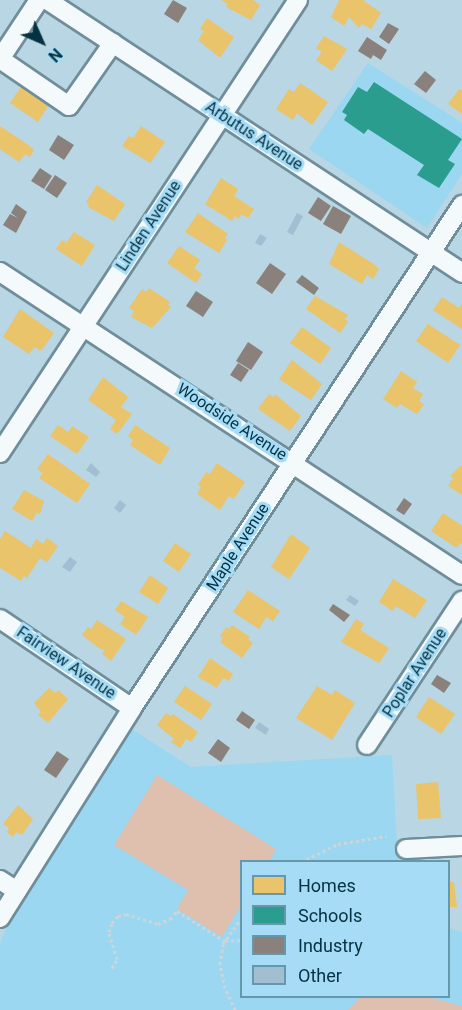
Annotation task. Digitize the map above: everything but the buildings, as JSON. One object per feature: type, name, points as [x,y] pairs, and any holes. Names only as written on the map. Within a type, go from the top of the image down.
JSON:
[{"type":"street","points":[[39,0],[1,57],[69,106],[113,43]]},
{"type":"street","name":"Arbutus Avenue","points":[[47,0],[462,273]]},
{"type":"street","name":"Linden Avenue","points":[[0,453],[298,0]]},
{"type":"street","name":"Maple Avenue","points":[[0,918],[132,708],[462,204]]},
{"type":"street","name":"Woodside Avenue","points":[[0,272],[293,462],[462,575]]},
{"type":"street","name":"Poplar Avenue","points":[[367,745],[462,602]]},
{"type":"street","name":"Fairview Avenue","points":[[0,619],[132,708]]},
{"type":"street","points":[[406,849],[462,846]]},
{"type":"street","points":[[0,880],[17,891]]},
{"type":"path","points":[[304,860],[338,844],[386,836]]},
{"type":"path","points":[[112,968],[117,959],[109,932],[118,916],[126,914],[158,924],[170,920],[177,911],[225,941],[240,940]]},
{"type":"path","points":[[235,1010],[225,988],[220,964],[225,941],[240,920]]},
{"type":"shaded area","points":[[368,63],[462,123],[462,174],[427,228],[309,149]]},
{"type":"shaded area","points":[[130,728],[191,767],[392,755],[398,860],[240,860],[240,998],[450,998],[450,929],[462,932],[462,1010],[0,1010],[0,944],[5,931]]},
{"type":"shaded area","points":[[157,775],[276,849],[270,860],[240,860],[240,907],[222,937],[177,909],[188,890],[114,845]]},
{"type":"shaded area","points":[[359,998],[432,998],[462,1006],[462,1010],[348,1010]]}]
